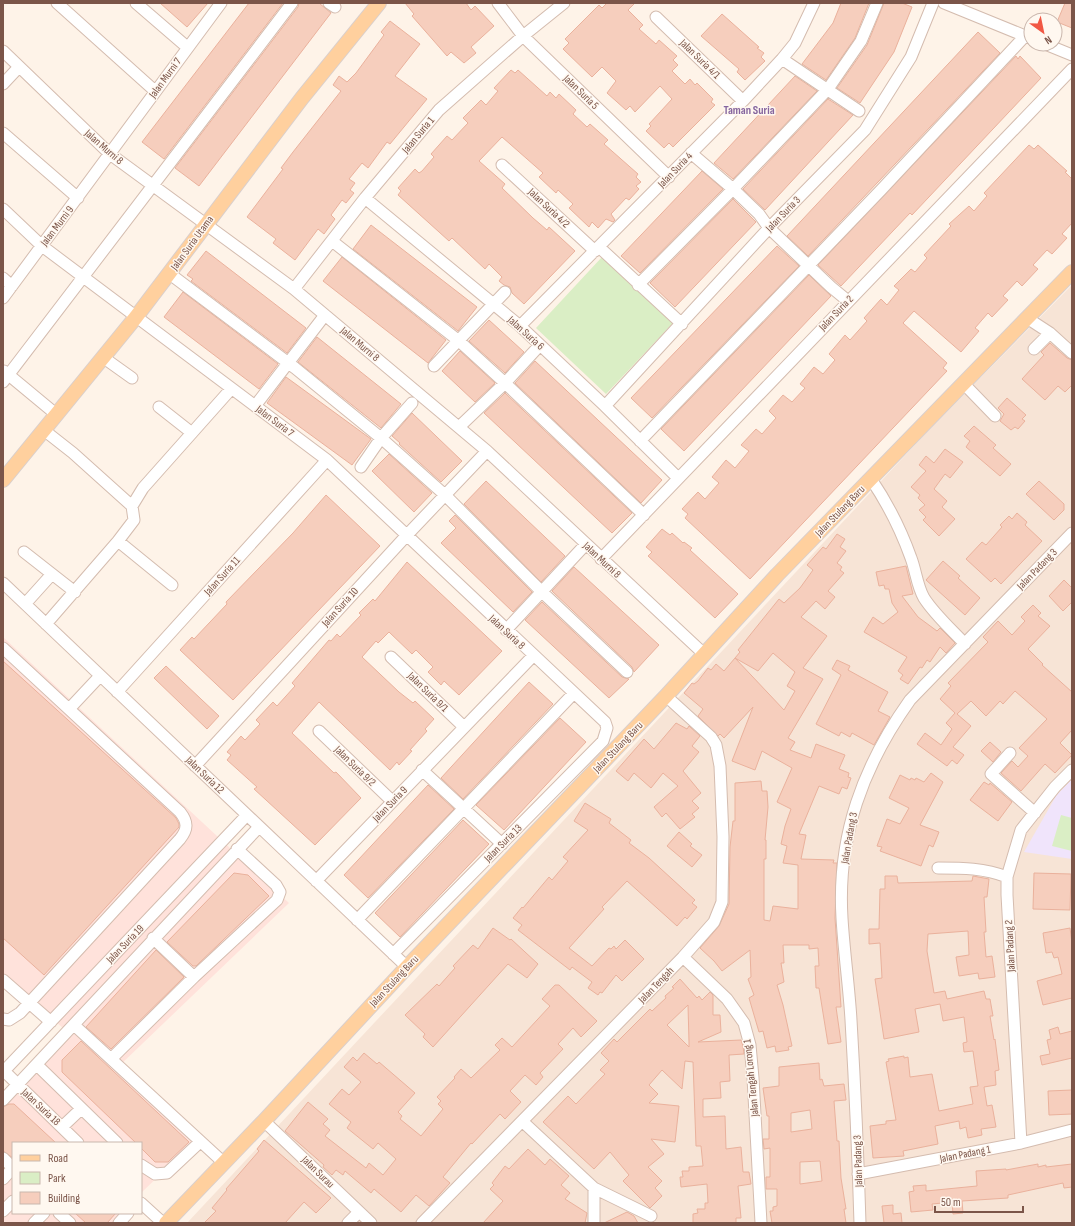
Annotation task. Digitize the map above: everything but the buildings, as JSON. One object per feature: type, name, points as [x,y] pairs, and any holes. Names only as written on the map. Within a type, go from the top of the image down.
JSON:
[{"type":"main road","name":"Jalan Suria Utama","points":[[3,480],[104,358],[170,274],[206,224],[302,98],[379,3]]},
{"type":"main road","name":"Jalan Stulang Baru","points":[[166,1223],[264,1122],[406,967],[666,696],[704,654],[1072,272]]},
{"type":"street","points":[[57,3],[155,91]]},
{"type":"street","points":[[136,3],[187,47]]},
{"type":"street","name":"Jalan Murni 7","points":[[110,154],[220,3]]},
{"type":"street","points":[[57,415],[5,376],[84,278],[292,3]]},
{"type":"street","name":"Jalan Suria 5","points":[[498,3],[523,36],[669,177]]},
{"type":"street","name":"Jalan Suria 1","points":[[294,289],[365,198],[439,110],[523,36],[564,3]]},
{"type":"street","name":"Jalan Suria 4","points":[[520,326],[744,101],[795,43],[814,3]]},
{"type":"street","points":[[638,285],[733,189],[828,89],[861,41],[877,3]]},
{"type":"street","name":"Jalan Suria 3","points":[[606,406],[769,228],[865,130],[912,57],[933,3]]},
{"type":"street","points":[[944,3],[1023,35]]},
{"type":"street","name":"Jalan Suria 4/1","points":[[656,17],[744,101]]},
{"type":"street","points":[[640,441],[1023,42]]},
{"type":"street","name":"Jalan Murni 8","points":[[3,51],[18,68],[110,154],[294,289],[487,451],[704,654]]},
{"type":"street","points":[[782,59],[859,111]]},
{"type":"street","points":[[3,84],[18,68]]},
{"type":"street","name":"Jalan Suria 2","points":[[601,559],[1072,69]]},
{"type":"street","points":[[3,133],[78,198]]},
{"type":"street","points":[[691,153],[733,189],[759,214],[769,228],[848,301]]},
{"type":"street","name":"Jalan Murni 9","points":[[3,298],[110,154]]},
{"type":"street","name":"Jalan Suria 4/2","points":[[502,164],[682,324]]},
{"type":"street","name":"Jalan Suria 6","points":[[365,198],[520,326],[606,406],[678,478]]},
{"type":"street","name":"Jalan Suria 7","points":[[3,209],[42,246],[327,460],[407,535]]},
{"type":"street","points":[[332,241],[459,342],[506,382],[644,515]]},
{"type":"street","points":[[170,274],[289,363],[382,438],[445,495],[542,592],[627,672]]},
{"type":"street","points":[[3,278],[12,286]]},
{"type":"street","points":[[434,366],[506,292]]},
{"type":"street","points":[[255,406],[325,315]]},
{"type":"street","points":[[1028,318],[1050,333],[1072,353]]},
{"type":"street","points":[[1034,349],[1050,333]]},
{"type":"street","points":[[459,427],[506,382],[540,345]]},
{"type":"street","points":[[104,358],[132,378]]},
{"type":"street","points":[[964,384],[995,416]]},
{"type":"street","points":[[46,624],[75,592],[134,520],[132,506],[143,488],[231,389]]},
{"type":"street","points":[[361,467],[382,438],[412,402]]},
{"type":"street","points":[[159,407],[192,433]]},
{"type":"street","points":[[45,431],[73,453],[132,506]]},
{"type":"street","name":"Jalan Suria 10","points":[[195,766],[407,535],[487,451]]},
{"type":"street","name":"Jalan Suria 11","points":[[117,692],[327,460]]},
{"type":"street","points":[[871,479],[887,502],[904,537],[919,588],[924,598],[936,614],[965,644]]},
{"type":"street","name":"Jalan Padang 3","points":[[860,1223],[851,1019],[842,916],[843,865],[851,817],[861,786],[896,721],[910,700],[1072,533]]},
{"type":"street","name":"Jalan Suria 8","points":[[407,535],[533,656],[602,718],[607,728]]},
{"type":"street","points":[[118,541],[172,585]]},
{"type":"street","points":[[506,630],[586,544]]},
{"type":"street","points":[[24,552],[75,592]]},
{"type":"street","points":[[25,604],[52,574]]},
{"type":"street","name":"Jalan Suria 12","points":[[3,583],[406,967]]},
{"type":"street","points":[[3,648],[70,708],[180,812],[187,824],[186,832],[180,839],[14,1019],[3,1019]]},
{"type":"street","name":"Jalan Suria 9","points":[[316,881],[533,656]]},
{"type":"street","name":"Jalan Suria 9/1","points":[[391,657],[464,727]]},
{"type":"street","points":[[70,708],[100,676]]},
{"type":"street","points":[[357,920],[574,693]]},
{"type":"street","name":"Jalan Tengah","points":[[422,1223],[683,957],[714,922],[722,902],[723,837],[720,766],[716,745],[711,737],[666,696]]},
{"type":"street","name":"Jalan Suria 13","points":[[393,954],[603,741],[607,728]]},
{"type":"street","name":"Jalan Suria 9/2","points":[[319,731],[392,801]]},
{"type":"street","points":[[1010,753],[991,774],[1035,813]]},
{"type":"street","points":[[422,770],[465,808],[502,844]]},
{"type":"street","name":"Jalan Padang 2","points":[[1021,1143],[1007,877],[1021,830],[1055,787],[1072,770]]},
{"type":"street","name":"Jalan Suria 19","points":[[3,1071],[247,815]]},
{"type":"street","points":[[3,1100],[153,938],[259,827]]},
{"type":"street","points":[[112,1060],[194,977],[279,896],[280,892],[276,885],[237,849]]},
{"type":"street","points":[[938,868],[972,867],[992,871],[1007,877]]},
{"type":"street","points":[[153,938],[194,977]]},
{"type":"street","name":"Jalan Tengah Lorong 1","points":[[683,957],[727,999],[739,1013],[744,1023],[750,1045],[753,1078],[761,1223]]},
{"type":"street","points":[[3,980],[51,1022]]},
{"type":"street","points":[[74,1025],[224,1163]]},
{"type":"street","points":[[37,1065],[116,1142]]},
{"type":"street","name":"Jalan Suria 18","points":[[3,1071],[77,1142]]},
{"type":"street","points":[[62,1128],[81,1109]]},
{"type":"street","points":[[522,1121],[594,1188],[651,1216]]},
{"type":"street","name":"Jalan Surau","points":[[264,1122],[371,1223]]},
{"type":"street","name":"Jalan Padang 1","points":[[858,1174],[1021,1143],[1072,1130]]},
{"type":"street","points":[[142,1166],[155,1174],[167,1173],[200,1142]]},
{"type":"street","points":[[3,1158],[12,1167]]},
{"type":"street","points":[[3,1178],[12,1169]]},
{"type":"street","points":[[594,1188],[594,1223]]},
{"type":"street","points":[[3,1211],[12,1202]]},
{"type":"street","points":[[142,1204],[163,1223]]},
{"type":"street","points":[[348,1223],[359,1212]]},
{"type":"street","points":[[60,1214],[70,1223]]},
{"type":"street","points":[[119,1223],[127,1214]]},
{"type":"shaded area","points":[[1072,285],[1072,1223],[187,1223],[926,433]]},
{"type":"shaded area","points":[[3,637],[289,903],[117,1068],[195,1141],[142,1192],[142,1142],[12,1142],[12,1214],[121,1214],[113,1223],[3,1223],[3,1108],[71,1035],[3,976]]},
{"type":"shaded area","points":[[1072,779],[1072,859],[1024,852],[1056,796]]},
{"type":"green space","points":[[602,257],[673,323],[606,394],[536,328]]},
{"type":"green space","points":[[1061,815],[1072,818],[1072,851],[1052,846]]},
{"type":"district","name":"Taman Suria","points":[[749,110]]}]
